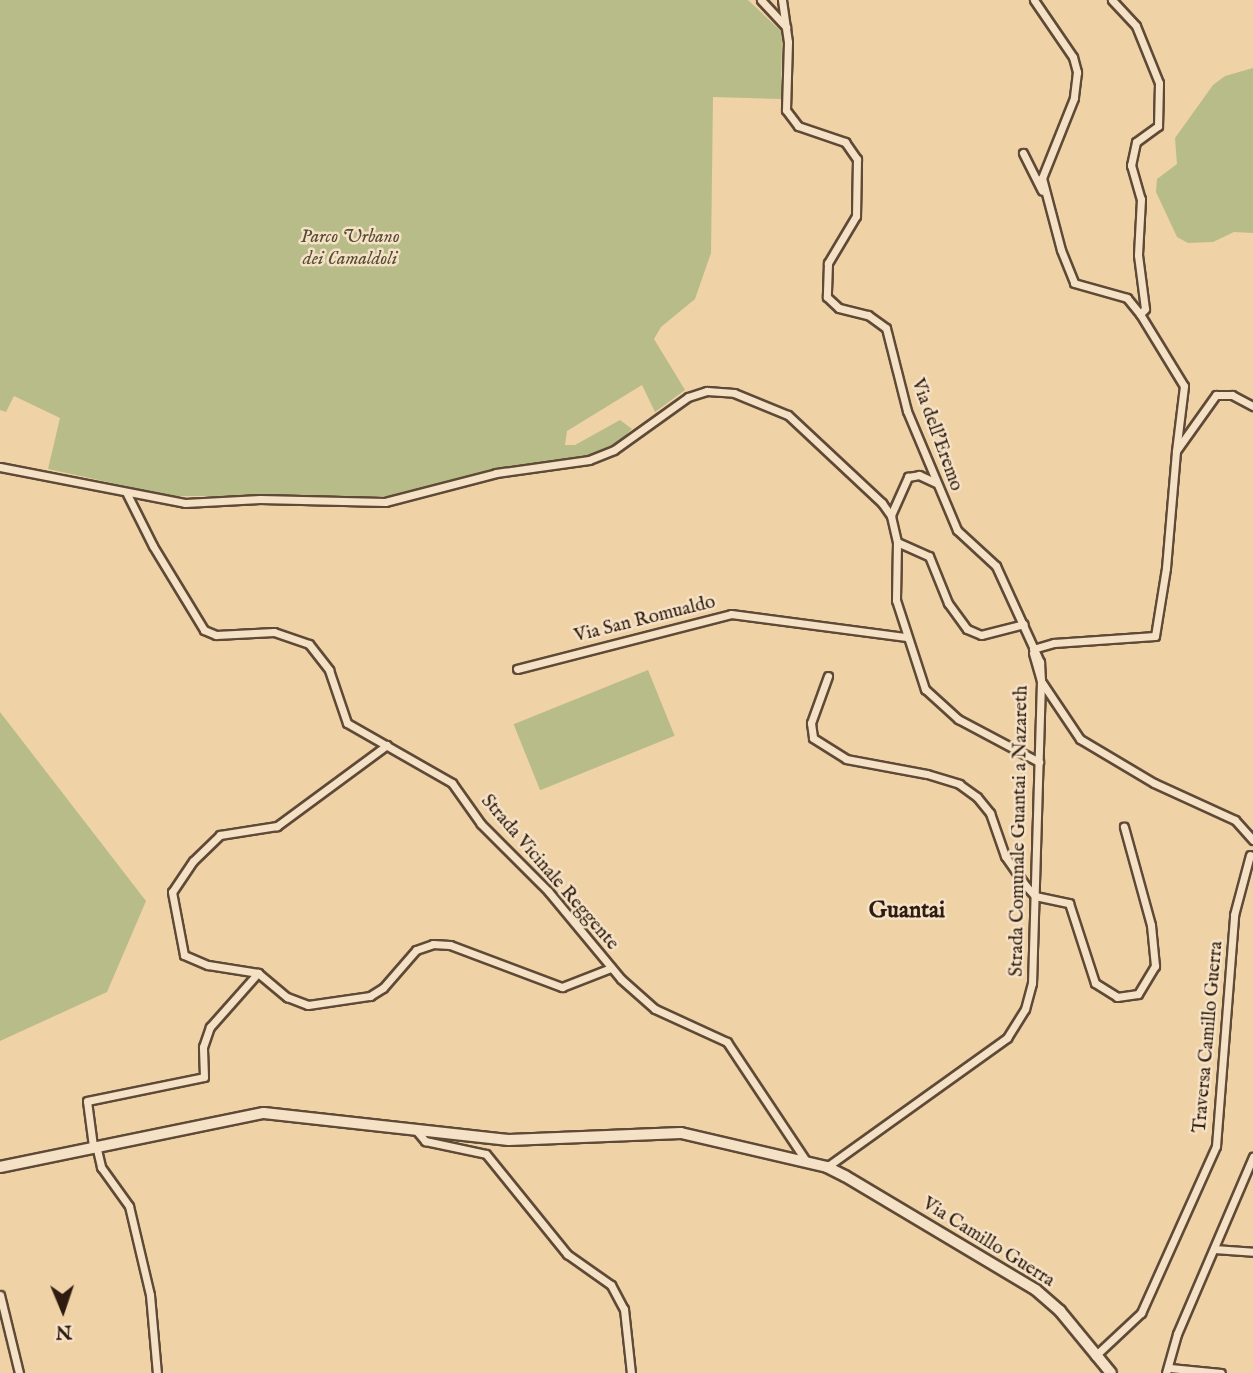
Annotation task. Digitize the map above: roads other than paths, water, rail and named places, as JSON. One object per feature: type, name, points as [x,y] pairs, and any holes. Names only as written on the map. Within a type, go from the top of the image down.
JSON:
[{"type":"street","points":[[761,0],[771,15],[786,27]]},
{"type":"street","name":"Via dell'Eremo","points":[[782,0],[786,27],[786,110],[798,126],[845,142],[857,159],[856,216],[828,263],[827,297],[839,308],[868,316],[886,328],[907,411],[936,483],[957,530],[996,566],[1024,624],[1041,681]]},
{"type":"street","points":[[1033,649],[1054,643],[1149,639],[1158,632],[1176,451],[1183,423],[1184,386],[1140,314],[1127,298],[1074,283],[1042,178],[1074,98],[1077,72],[1073,57],[1034,0]]},
{"type":"street","points":[[1112,0],[1136,26],[1160,93],[1158,126],[1136,142],[1131,154],[1142,208],[1138,255],[1145,309],[1140,314]]},
{"type":"street","points":[[1023,153],[1029,173],[1047,197]]},
{"type":"street","points":[[0,467],[127,494],[185,503],[260,499],[385,502],[496,473],[600,456],[688,397],[707,391],[734,393],[788,415],[891,515],[897,542],[896,600],[925,690],[945,710],[1039,762]]},
{"type":"street","points":[[1176,451],[1216,395],[1232,395],[1253,406]]},
{"type":"street","points":[[891,515],[908,477],[919,475],[936,483]]},
{"type":"street","name":"Strada Vicinale Reggente","points":[[127,494],[153,546],[205,630],[216,635],[274,632],[309,644],[329,670],[347,723],[452,783],[481,824],[548,891],[611,968],[655,1009],[706,1029],[727,1042],[806,1162]]},
{"type":"street","points":[[897,542],[929,556],[948,603],[975,635],[1024,624]]},
{"type":"street","name":"Via San Romualdo","points":[[517,668],[731,614],[906,637]]},
{"type":"street","points":[[828,676],[811,723],[813,738],[846,759],[927,774],[959,784],[977,797],[990,813],[1004,856],[1035,896],[1069,903],[1089,968],[1102,990],[1117,997],[1138,994],[1152,977],[1155,950],[1124,827]]},
{"type":"street","points":[[1041,681],[1080,739],[1092,748],[1235,820],[1253,840]]},
{"type":"street","name":"Strada Comunale Guantai a Nazareth","points":[[827,1167],[849,1147],[937,1091],[1017,1026],[1032,983],[1041,681]]},
{"type":"street","points":[[387,745],[276,826],[220,835],[193,861],[172,892],[184,955],[208,965],[258,972],[287,997],[308,1006],[370,996],[383,988],[416,950],[433,944],[450,945],[562,987],[611,968]]},
{"type":"street","name":"Traversa Camillo Guerra","points":[[1095,1356],[1141,1313],[1216,1146],[1234,915],[1250,855]]},
{"type":"street","points":[[157,1373],[150,1295],[129,1206],[101,1167],[87,1101],[204,1077],[203,1046],[210,1027],[258,972]]},
{"type":"street","name":"Via Camillo Guerra","points":[[0,1167],[95,1145],[264,1113],[509,1140],[681,1133],[827,1167],[1036,1290],[1060,1311],[1111,1373]]},
{"type":"street","points":[[415,1129],[430,1143],[486,1154],[567,1254],[611,1285],[624,1309],[631,1373]]},
{"type":"street","points":[[1222,1373],[1168,1371],[1177,1334],[1253,1157]]},
{"type":"street","points":[[1214,1249],[1253,1252]]},
{"type":"street","points":[[0,1295],[19,1373]]},
{"type":"district","name":"Guantai","points":[[907,911]]},
{"type":"park label","name":"Parco Urbano dei Camaldoli","points":[[350,249]]}]
